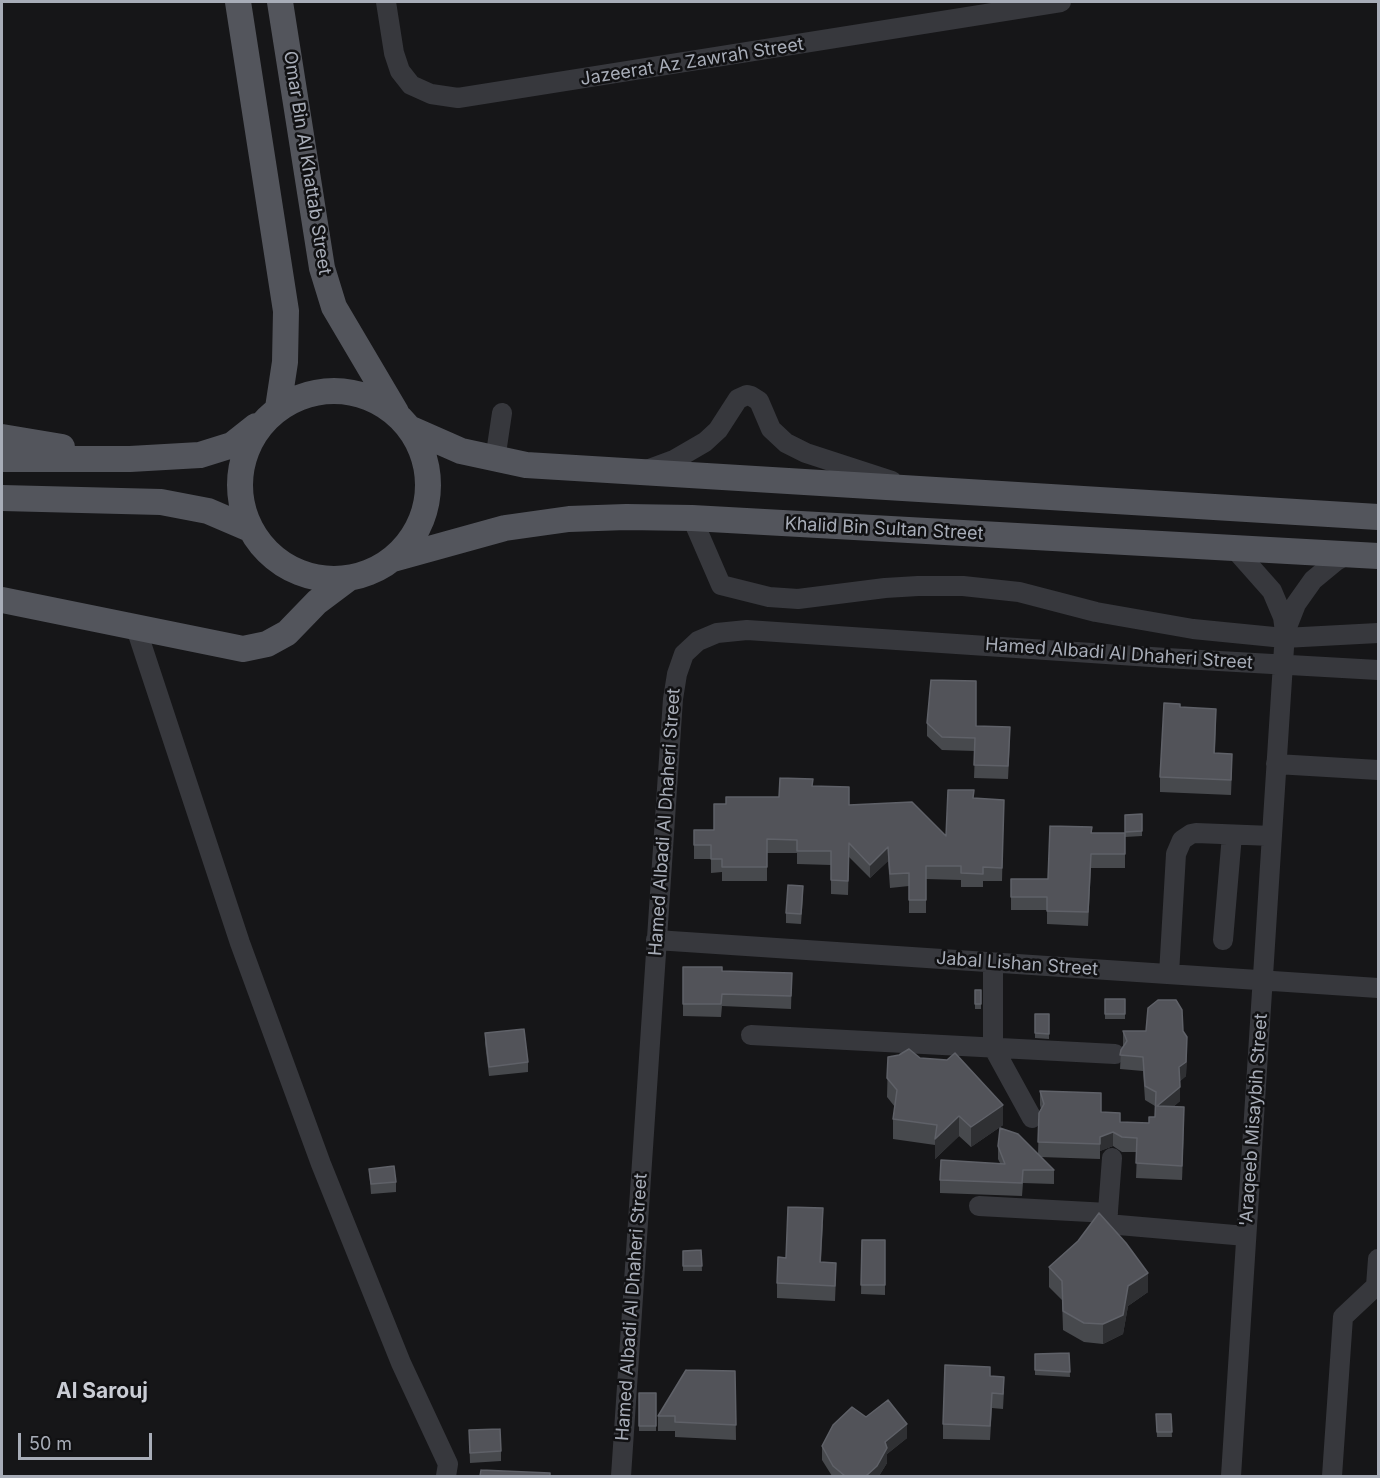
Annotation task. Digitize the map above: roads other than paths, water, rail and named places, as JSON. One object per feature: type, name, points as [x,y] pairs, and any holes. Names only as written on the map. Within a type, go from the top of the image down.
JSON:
[{"type":"main road","points":[[238,2],[286,310],[285,362],[271,415],[250,440],[242,461],[239,484],[241,508],[250,529],[263,549],[281,564],[302,574],[325,579],[349,578],[372,572],[393,559],[413,538],[425,512],[429,483],[424,455],[404,422]]},
{"type":"main road","name":"Omar Bin Al Khattab Street","points":[[280,2],[322,268],[334,307],[404,422]]},
{"type":"main road","points":[[2,459],[130,459],[200,455],[232,445],[271,415],[301,396],[326,391],[352,392],[376,401],[404,422],[461,451],[526,465],[1378,517]]},
{"type":"main road","points":[[2,437],[130,459]]},
{"type":"main road","points":[[2,498],[161,502],[208,511],[250,529]]},
{"type":"main road","name":"Khalid Bin Sultan Street","points":[[393,559],[505,528],[569,519],[626,517],[1378,556]]},
{"type":"main road","points":[[2,600],[243,649],[267,644],[287,633],[317,602],[349,578]]},
{"type":"street","name":"Jazeerat Az Zawrah Street","points":[[386,2],[394,53],[400,71],[411,85],[431,94],[458,98],[1061,2]]},
{"type":"street","points":[[639,472],[674,460],[705,442],[718,430],[738,399],[747,395],[759,402],[766,422],[786,443],[806,453],[914,489]]},
{"type":"street","points":[[495,460],[502,413]]},
{"type":"street","points":[[692,519],[721,585],[769,597],[798,599],[885,588],[963,586],[1019,592],[1096,612],[1193,629],[1285,635],[1378,633]]},
{"type":"street","name":"'Araqeeb Misaybih Street","points":[[1231,1476],[1285,635],[1283,617],[1272,591],[1233,548]]},
{"type":"street","name":"'Araqeeb Misaybih Street","points":[[1285,635],[1296,604],[1313,580],[1336,561],[1349,554]]},
{"type":"street","points":[[136,628],[240,943],[313,1142],[401,1363],[448,1464],[446,1476]]},
{"type":"street","name":"Hamed Albadi Al Dhaheri Street","points":[[621,1476],[673,699],[677,674],[684,654],[698,641],[717,633],[747,630],[1378,670]]},
{"type":"street","points":[[1276,764],[1378,770]]},
{"type":"street","points":[[1169,974],[1177,849],[1182,840],[1191,834],[1272,836]]},
{"type":"street","points":[[1223,940],[1232,835]]},
{"type":"street","name":"Jabal Lishan Street","points":[[656,940],[1378,988]]},
{"type":"street","points":[[993,963],[993,1047],[1032,1118]]},
{"type":"street","points":[[751,1035],[1115,1054]]},
{"type":"street","points":[[1112,1158],[1107,1224],[1246,1236]]},
{"type":"street","points":[[979,1206],[1108,1213]]},
{"type":"street","points":[[1332,1476],[1344,1317],[1376,1286],[1378,1259]]},
{"type":"district","name":"Al Sarouj","points":[[102,1392]]}]
